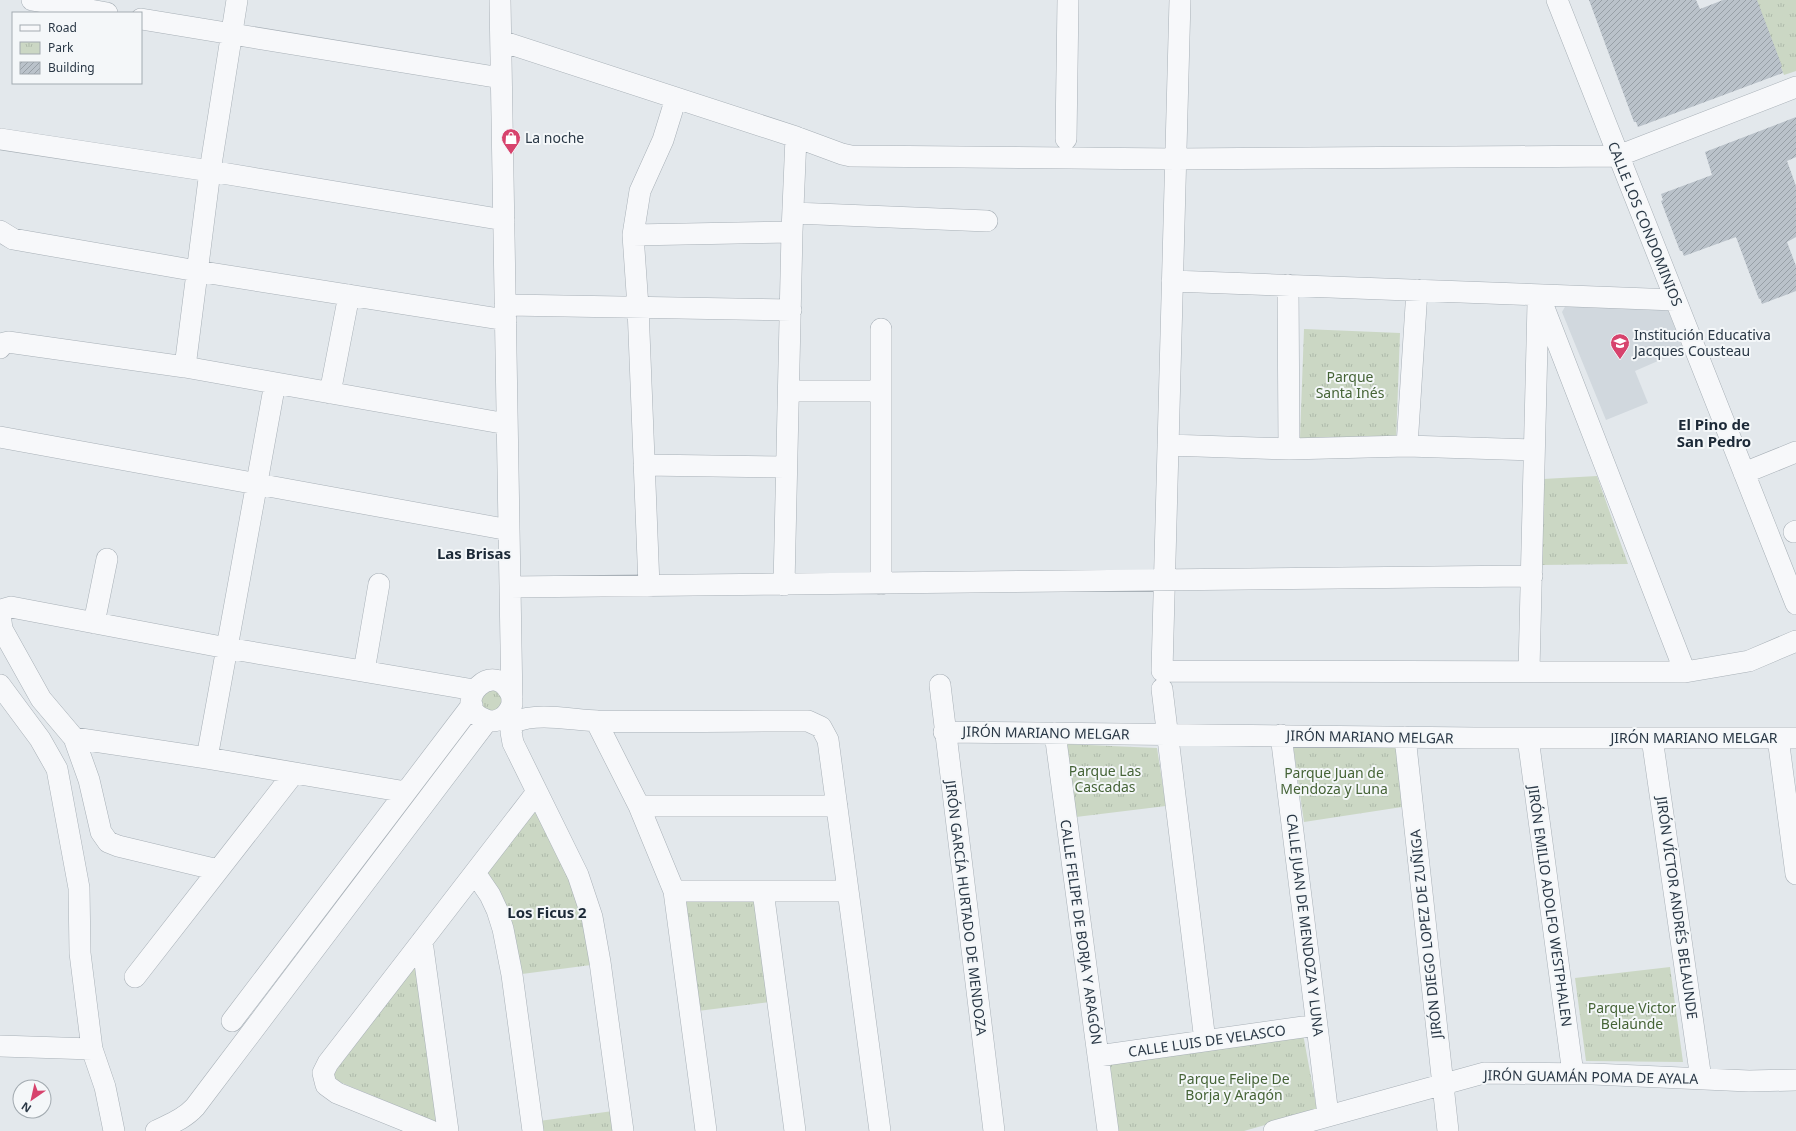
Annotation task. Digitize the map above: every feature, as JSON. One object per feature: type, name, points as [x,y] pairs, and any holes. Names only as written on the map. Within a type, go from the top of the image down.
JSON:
[{"type":"street","points":[[32,0],[101,12]]},
{"type":"street","points":[[185,367],[210,171],[237,0]]},
{"type":"street","points":[[156,1131],[188,1115],[195,1107],[504,714],[511,652],[500,0]]},
{"type":"street","points":[[1066,139],[1068,0]]},
{"type":"street","points":[[1180,0],[1162,671],[1529,670],[1685,672],[1749,661],[1796,641]]},
{"type":"street","name":"CALLE LOS CONDOMINIOS","points":[[1557,0],[1796,604]]},
{"type":"street","points":[[142,19],[231,35],[501,78]]},
{"type":"street","points":[[501,41],[842,154],[852,156],[1176,159],[1618,156],[1796,87]]},
{"type":"street","points":[[649,586],[638,307],[633,235],[640,191],[663,140],[676,98]]},
{"type":"street","points":[[784,585],[796,138]]},
{"type":"street","points":[[0,139],[210,171],[504,220]]},
{"type":"street","points":[[633,235],[793,223],[987,222]]},
{"type":"street","points":[[0,231],[13,239],[197,271],[349,295],[505,312],[638,307],[791,310]]},
{"type":"street","points":[[1172,281],[1675,300]]},
{"type":"street","points":[[1288,285],[1289,448]]},
{"type":"street","points":[[1407,446],[1417,290]]},
{"type":"street","points":[[1529,670],[1539,294]]},
{"type":"street","points":[[1539,294],[1685,672]]},
{"type":"street","points":[[330,393],[349,295]]},
{"type":"street","points":[[881,329],[881,584]]},
{"type":"street","points":[[0,348],[1,344],[8,342],[185,367],[507,424]]},
{"type":"street","points":[[207,758],[275,383]]},
{"type":"street","points":[[789,391],[881,391]]},
{"type":"street","points":[[0,437],[509,530]]},
{"type":"street","points":[[1168,445],[1289,448],[1407,446],[1534,450]]},
{"type":"street","points":[[1744,473],[1796,452]]},
{"type":"street","points":[[644,465],[786,467]]},
{"type":"street","points":[[94,623],[107,559]]},
{"type":"street","points":[[510,588],[1532,576]]},
{"type":"street","points":[[364,671],[379,584]]},
{"type":"street","points":[[218,870],[118,846],[108,842],[101,832],[89,780],[74,738],[41,699],[2,629],[0,614],[4,608],[11,607],[227,648],[479,692],[499,682],[505,685],[504,714],[511,732],[513,743],[578,875],[592,917],[600,962],[623,1131]]},
{"type":"street","points":[[232,1020],[406,792],[479,692],[511,652]]},
{"type":"street","points":[[0,685],[40,739],[58,769],[79,888],[80,953],[92,1049],[105,1087],[114,1131]]},
{"type":"street","name":"JIRÓN GARCÍA HURTADO DE MENDOZA","points":[[940,685],[944,732],[994,1131]]},
{"type":"street","points":[[1162,689],[1205,1041]]},
{"type":"street","points":[[479,692],[476,713],[480,718],[504,714],[522,719],[536,718],[596,721],[808,721],[821,727],[828,740],[880,1131]]},
{"type":"street","points":[[596,721],[639,806],[674,891],[706,1131]]},
{"type":"street","name":"JIRÓN MARIANO MELGAR","points":[[944,732],[1528,738],[1787,738]]},
{"type":"street","name":"CALLE FELIPE DE BORJA Y ARAGÓN","points":[[1055,733],[1108,1131]]},
{"type":"street","name":"CALLE JUAN DE MENDOZA Y LUNA","points":[[1281,736],[1328,1115]]},
{"type":"street","name":"JIRÓN DIEGO LOPEZ DE ZUÑIGA","points":[[1405,737],[1448,1131]]},
{"type":"street","points":[[74,738],[207,758],[406,792]]},
{"type":"street","name":"JIRÓN EMILIO ADOLFO WESTPHALEN","points":[[1528,738],[1573,1074]]},
{"type":"street","name":"JIRÓN VÍCTOR ANDRÉS BELAUNDE","points":[[1652,738],[1701,1079]]},
{"type":"street","points":[[1787,738],[1796,874]]},
{"type":"street","points":[[135,977],[294,773]]},
{"type":"street","points":[[431,1131],[337,1093],[326,1085],[323,1073],[328,1063],[537,792]]},
{"type":"street","points":[[639,806],[837,806]]},
{"type":"street","points":[[475,873],[495,905],[503,929],[512,975],[533,1131]]},
{"type":"street","points":[[674,891],[848,891]]},
{"type":"street","points":[[763,891],[795,1131]]},
{"type":"street","points":[[422,941],[448,1131]]},
{"type":"street","name":"CALLE LUIS DE VELASCO","points":[[1098,1056],[1317,1025]]},
{"type":"street","points":[[0,1046],[92,1049]]},
{"type":"street","name":"JIRÓN GUAMÁN POMA DE AYALA","points":[[1274,1131],[1484,1073],[1573,1074],[1749,1081],[1796,1080]]},
{"type":"shaded area","name":"Institución Educativa Jacques Cousteau","points":[[1666,304],[1683,350],[1635,371],[1648,403],[1606,420],[1562,312],[1566,305]]},
{"type":"green space","points":[[1756,0],[1796,0],[1796,71],[1784,75]]},
{"type":"green space","name":"Parque Santa Inés","points":[[1304,329],[1400,333],[1396,442],[1300,438]]},
{"type":"green space","points":[[1597,476],[1628,564],[1540,565],[1543,479]]},
{"type":"green space","points":[[492,685],[507,701],[489,716],[476,696]]},
{"type":"green space","name":"Parque Las Cascadas","points":[[1065,744],[1157,748],[1166,806],[1076,817]]},
{"type":"green space","name":"Parque Juan de Mendoza y Luna","points":[[1293,745],[1398,746],[1402,807],[1304,822]]},
{"type":"green space","points":[[536,806],[570,875],[583,920],[591,965],[522,974],[483,873]]},
{"type":"green space","points":[[756,897],[770,1002],[698,1011],[683,898]]},
{"type":"green space","points":[[416,965],[438,1123],[330,1078]]},
{"type":"green space","name":"Parque Victor Belaúnde","points":[[1670,967],[1683,1062],[1586,1061],[1575,978]]},
{"type":"green space","name":"Parque Felipe De Borja y Aragón","points":[[1303,1034],[1317,1110],[1244,1131],[1116,1131],[1109,1060]]},
{"type":"green space","points":[[613,1111],[615,1131],[541,1131],[539,1121]]},
{"type":"building","points":[[1589,0],[1696,0],[1700,9],[1723,0],[1757,0],[1782,66],[1783,73],[1638,127],[1636,122],[1634,122]]},
{"type":"building","points":[[1796,117],[1796,157],[1787,161],[1796,186],[1796,237],[1787,242],[1796,266],[1796,291],[1762,304],[1736,237],[1684,256],[1682,251],[1680,251],[1661,201],[1663,200],[1661,194],[1712,175],[1705,152]]},
{"type":"place","name":"La noche","points":[[511,155]]},
{"type":"place","name":"Institución Educativa Jacques Cousteau","points":[[1620,360]]},
{"type":"district","name":"El Pino de San Pedro","points":[[1714,434]]},
{"type":"district","name":"Las Brisas","points":[[474,554]]},
{"type":"district","name":"Los Ficus 2","points":[[547,913]]}]
